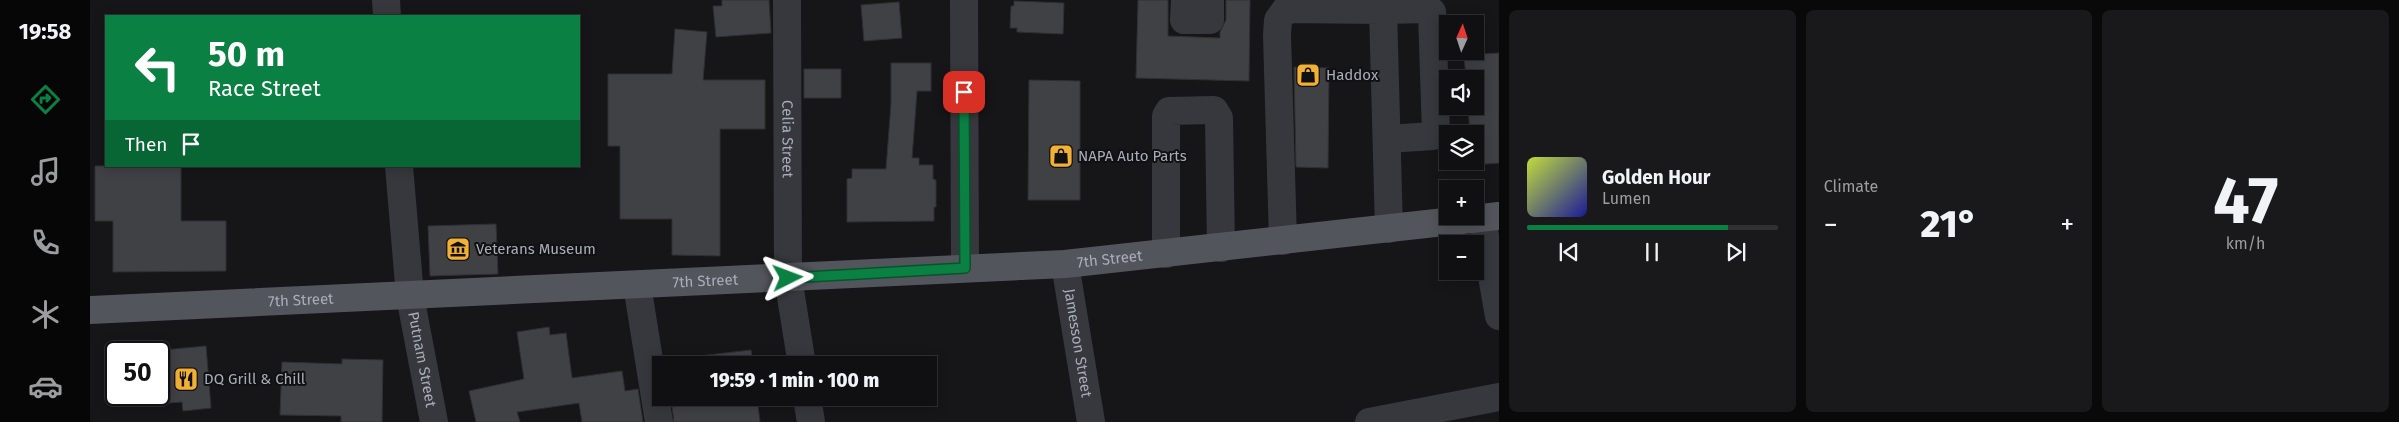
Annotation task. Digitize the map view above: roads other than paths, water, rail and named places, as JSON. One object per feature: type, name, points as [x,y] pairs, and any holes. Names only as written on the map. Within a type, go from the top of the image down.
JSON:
[{"type":"main road","name":"7th Street","points":[[90,310],[1065,264],[1491,218]]},
{"type":"street","points":[[386,0],[387,15]]},
{"type":"street","name":"Celia Street","points":[[787,0],[788,278],[801,356]]},
{"type":"street","points":[[964,0],[965,268]]},
{"type":"street","points":[[1185,0],[1184,20],[1210,20],[1210,0]]},
{"type":"street","points":[[1282,241],[1277,35],[1278,20],[1286,9],[1429,9],[1432,12],[1436,134],[1433,136],[1387,139]]},
{"type":"street","points":[[1384,10],[1390,229]]},
{"type":"street","points":[[1166,254],[1166,116],[1169,111],[1214,110],[1219,118],[1221,248]]},
{"type":"street","name":"Putnam Street","points":[[399,167],[410,296],[434,422]]},
{"type":"street","points":[[1491,218],[1499,316]]},
{"type":"street","name":"Jamesson Street","points":[[1065,264],[1091,422]]},
{"type":"street","points":[[637,285],[659,422]]},
{"type":"street","points":[[1369,422],[1499,397]]},
{"type":"street","points":[[808,406],[811,422]]},
{"type":"place","name":"Haddox","points":[[1308,75]]},
{"type":"place","name":"NAPA Auto Parts","points":[[1061,156]]},
{"type":"place","name":"Veterans Museum","points":[[458,249]]},
{"type":"place","name":"DQ Grill & Chill","points":[[186,379]]}]
